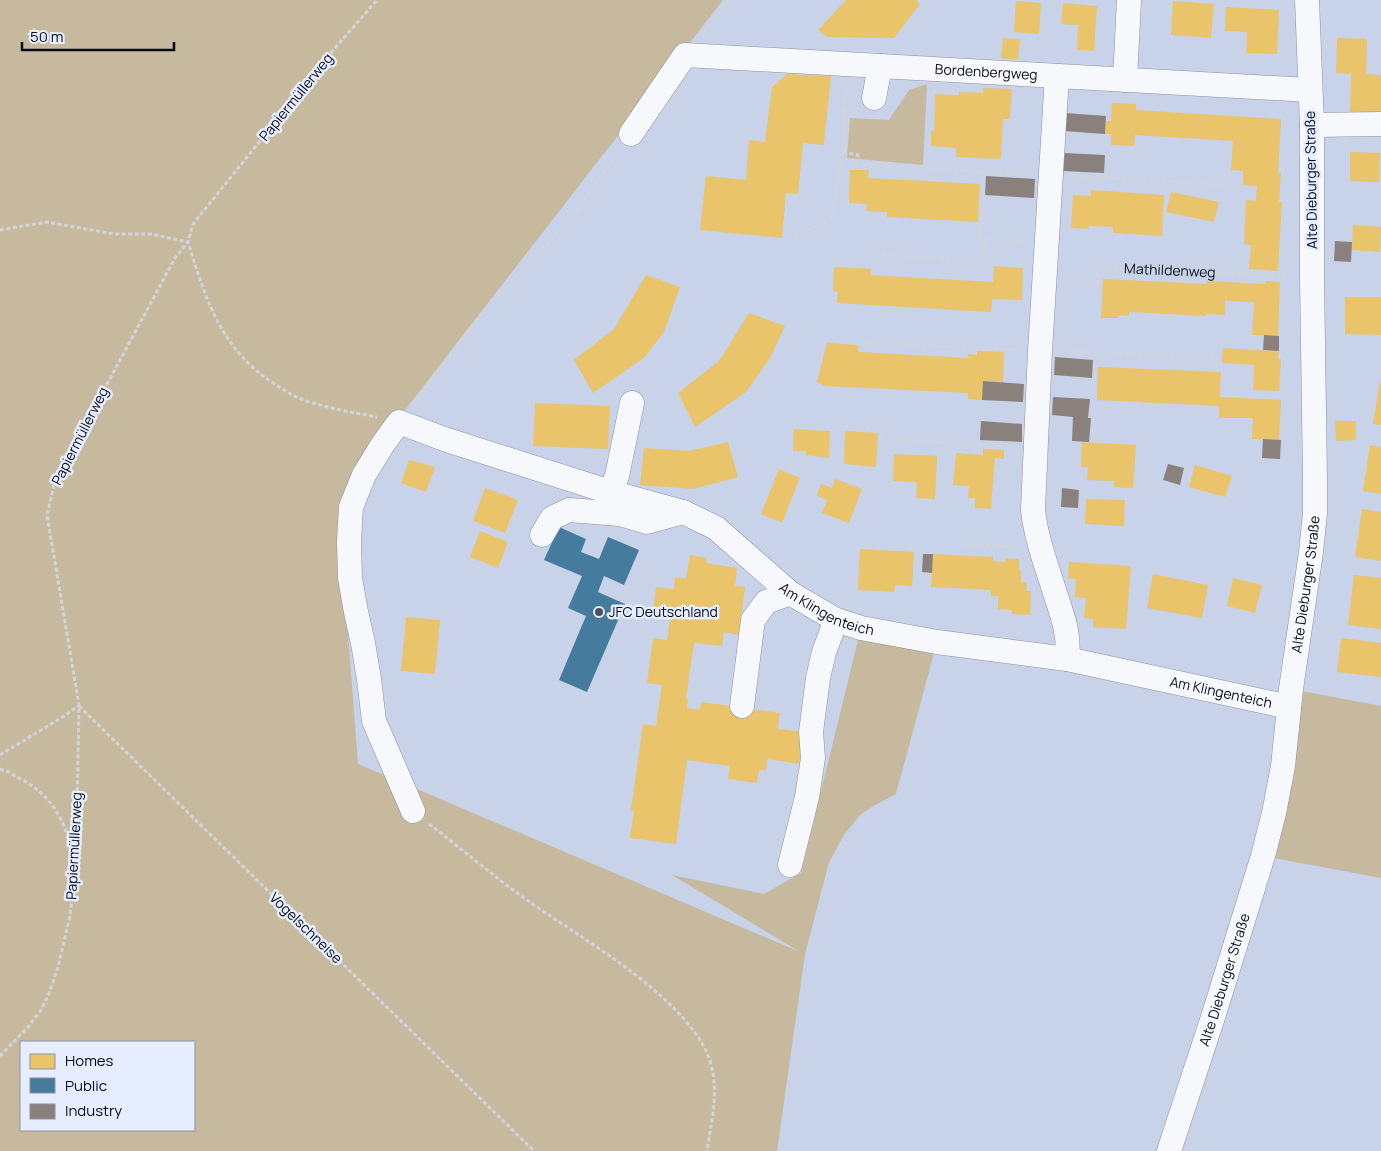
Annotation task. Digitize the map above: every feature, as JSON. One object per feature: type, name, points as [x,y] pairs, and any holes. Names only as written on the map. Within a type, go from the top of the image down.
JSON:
[{"type":"street","points":[[1125,80],[1129,0]]},
{"type":"street","name":"Alte Dieburger Straße","points":[[1169,1151],[1214,1014],[1263,856],[1274,813],[1283,766],[1289,708],[1311,552],[1315,513],[1312,125],[1307,0]]},
{"type":"street","name":"Bordenbergweg","points":[[685,55],[1310,90]]},
{"type":"street","points":[[631,134],[685,55]]},
{"type":"street","points":[[874,98],[880,66]]},
{"type":"street","points":[[1057,76],[1040,350],[1033,510],[1035,527],[1067,630],[1069,646],[1067,659]]},
{"type":"street","points":[[1312,125],[1381,124]]},
{"type":"street","points":[[610,492],[617,476],[632,403]]},
{"type":"street","points":[[399,422],[364,475],[351,507],[349,541],[350,568],[356,612],[364,643],[374,721],[413,811]]},
{"type":"street","name":"Am Klingenteich","points":[[399,422],[444,439],[610,492],[682,512],[716,528],[790,593],[836,620],[861,628],[937,642],[1067,659],[1289,708]]},
{"type":"street","points":[[542,535],[552,518],[569,510],[620,514],[647,522],[682,512]]},
{"type":"street","points":[[742,706],[753,620],[766,602],[790,593]]},
{"type":"street","points":[[790,865],[807,797],[813,758],[810,732],[818,678],[824,652],[836,620]]},
{"type":"path","name":"Papiermüllerweg","points":[[0,1056],[28,1027],[41,1010],[50,991],[58,967],[70,916],[76,864],[79,705],[46,515],[54,485],[175,258],[188,242],[193,224],[335,48],[378,0]]},
{"type":"path","points":[[685,55],[728,0]]},
{"type":"path","points":[[794,235],[831,220],[843,152],[844,112],[873,114],[874,98]]},
{"type":"path","points":[[0,230],[47,222],[114,234],[151,234],[188,242],[215,318],[236,352],[265,378],[297,398],[332,408],[399,422],[487,308],[571,219],[631,134]]},
{"type":"path","points":[[843,152],[858,155],[856,164],[869,165]]},
{"type":"path","points":[[984,171],[980,239],[1046,243]]},
{"type":"path","points":[[875,254],[984,261],[986,239]]},
{"type":"path","name":"Mathildenweg","points":[[1045,282],[1096,284],[1098,267],[1312,278]]},
{"type":"path","points":[[840,426],[882,429],[882,439],[1036,448]]},
{"type":"path","points":[[960,544],[1041,548]]},
{"type":"path","points":[[0,754],[61,718],[79,705]]},
{"type":"path","name":"Vogelschneise","points":[[79,705],[534,1151]]},
{"type":"path","points":[[0,769],[26,782],[48,798],[66,828],[76,864]]},
{"type":"path","points":[[413,811],[526,899],[647,983],[682,1016],[701,1042],[712,1068],[714,1098],[707,1151]]},
{"type":"shaded area","points":[[0,0],[723,0],[398,419],[341,543],[358,764],[800,952],[672,875],[764,894],[801,873],[861,628],[937,642],[896,794],[860,815],[844,835],[829,862],[805,954],[777,1151],[0,1151]]},
{"type":"shaded area","points":[[927,84],[923,165],[847,158],[850,118],[889,120],[909,90]]},
{"type":"shaded area","points":[[1291,689],[1381,706],[1381,878],[1263,856]]},
{"type":"building: Homes","points":[[846,0],[916,0],[920,4],[894,38],[828,37],[818,30]]},
{"type":"building: Homes","points":[[1016,1],[1041,3],[1039,34],[1014,32]]},
{"type":"building: Homes","points":[[1173,1],[1214,4],[1211,38],[1171,35]]},
{"type":"building: Homes","points":[[1063,3],[1097,6],[1094,51],[1077,50],[1078,25],[1061,24]]},
{"type":"building: Homes","points":[[1226,7],[1279,10],[1277,54],[1246,53],[1247,32],[1225,31]]},
{"type":"building: Homes","points":[[1003,38],[1020,39],[1018,60],[1001,58]]},
{"type":"building: Homes","points":[[1337,38],[1367,39],[1366,74],[1381,75],[1381,113],[1350,112],[1351,74],[1336,73]]},
{"type":"building: Homes","points":[[787,74],[831,76],[824,145],[803,143],[798,194],[786,193],[782,238],[700,230],[706,176],[746,180],[749,140],[765,142],[772,87]]},
{"type":"building: Homes","points":[[983,88],[1012,89],[1010,119],[1003,119],[1001,159],[956,157],[956,148],[931,146],[931,131],[934,131],[935,94],[983,93]]},
{"type":"building: Homes","points":[[1112,103],[1136,104],[1136,110],[1281,119],[1278,173],[1281,173],[1279,202],[1282,202],[1278,271],[1249,269],[1251,245],[1244,244],[1246,200],[1256,201],[1257,186],[1243,185],[1243,171],[1231,170],[1233,141],[1135,135],[1134,146],[1111,145],[1111,134],[1105,134],[1106,121],[1111,121]]},
{"type":"building: Homes","points":[[1350,152],[1380,153],[1379,182],[1350,181]]},
{"type":"building: Homes","points":[[850,170],[869,170],[868,178],[980,184],[978,222],[887,217],[887,212],[866,211],[867,204],[849,203]]},
{"type":"building: Homes","points":[[1091,190],[1164,195],[1162,236],[1113,233],[1113,227],[1089,226],[1089,229],[1071,228],[1073,195],[1091,196]]},
{"type":"building: Homes","points":[[1171,192],[1219,202],[1214,222],[1166,212]]},
{"type":"building: Homes","points":[[1353,225],[1381,227],[1380,252],[1352,250]]},
{"type":"building: Homes","points":[[994,266],[1023,268],[1022,300],[992,299],[991,312],[837,303],[838,292],[833,291],[834,267],[871,269],[871,275],[993,282]]},
{"type":"building: Homes","points":[[646,275],[680,287],[664,332],[644,358],[593,393],[574,360],[614,329]]},
{"type":"building: Homes","points":[[1103,279],[1207,284],[1207,281],[1266,284],[1266,281],[1280,282],[1278,336],[1252,335],[1254,302],[1225,301],[1225,315],[1205,314],[1205,316],[1129,312],[1129,316],[1118,315],[1118,318],[1101,318]]},
{"type":"building: Homes","points":[[1345,297],[1381,297],[1381,335],[1345,334]]},
{"type":"building: Homes","points":[[749,313],[785,326],[770,358],[746,392],[695,427],[678,393],[719,361]]},
{"type":"building: Homes","points":[[827,343],[858,345],[858,352],[968,358],[968,354],[977,355],[977,351],[1004,352],[1003,382],[983,381],[982,400],[968,399],[968,393],[825,386],[817,382]]},
{"type":"building: Homes","points":[[1223,348],[1279,351],[1278,359],[1281,359],[1279,391],[1253,390],[1254,365],[1222,363]]},
{"type":"building: Homes","points":[[1098,367],[1221,372],[1220,397],[1281,400],[1279,440],[1252,439],[1253,418],[1219,418],[1219,406],[1097,400]]},
{"type":"building: Homes","points":[[1381,381],[1381,425],[1373,424]]},
{"type":"building: Homes","points":[[535,403],[610,406],[608,449],[533,446]]},
{"type":"building: Homes","points":[[1335,421],[1356,421],[1356,440],[1336,441]]},
{"type":"building: Homes","points":[[794,429],[830,431],[829,458],[806,455],[806,451],[793,451]]},
{"type":"building: Homes","points":[[845,431],[878,433],[876,467],[844,464]]},
{"type":"building: Homes","points":[[728,442],[738,477],[693,489],[640,485],[644,448],[689,451]]},
{"type":"building: Homes","points":[[1082,442],[1136,445],[1133,488],[1114,487],[1114,481],[1087,480],[1088,467],[1081,467]]},
{"type":"building: Homes","points":[[1370,445],[1381,447],[1381,494],[1363,491]]},
{"type":"building: Homes","points":[[983,449],[1004,450],[1004,459],[995,458],[991,509],[975,508],[975,498],[968,498],[969,486],[953,485],[956,453],[983,455]]},
{"type":"building: Homes","points":[[894,454],[937,456],[935,499],[916,498],[917,482],[893,481]]},
{"type":"building: Homes","points":[[409,460],[435,467],[426,492],[401,483]]},
{"type":"building: Homes","points":[[1195,465],[1232,476],[1225,497],[1189,487]]},
{"type":"building: Homes","points":[[779,469],[800,478],[782,523],[761,514]]},
{"type":"building: Homes","points":[[835,479],[862,489],[849,523],[822,513],[827,500],[817,496],[821,484],[832,488]]},
{"type":"building: Homes","points":[[485,488],[518,500],[505,533],[473,521]]},
{"type":"building: Homes","points":[[1086,499],[1125,500],[1124,526],[1085,524]]},
{"type":"building: Homes","points":[[1362,509],[1381,512],[1381,561],[1355,557]]},
{"type":"building: Homes","points":[[480,531],[508,542],[498,568],[470,557]]},
{"type":"building: Homes","points":[[860,549],[914,552],[912,586],[895,585],[894,592],[858,590]]},
{"type":"building: Homes","points":[[933,554],[993,557],[993,561],[1005,562],[1005,558],[1019,559],[1021,582],[1027,582],[1026,591],[1031,591],[1030,615],[1011,614],[1012,610],[998,609],[998,596],[991,596],[991,590],[931,587]]},
{"type":"building: Homes","points":[[690,555],[707,558],[706,563],[737,568],[735,586],[745,587],[739,635],[724,632],[722,646],[694,643],[686,699],[688,699],[687,708],[700,710],[701,702],[780,713],[778,729],[803,732],[799,764],[767,759],[766,770],[759,770],[757,783],[728,779],[730,766],[687,760],[676,844],[630,838],[634,811],[631,810],[643,724],[656,726],[662,685],[647,683],[653,638],[667,640],[671,612],[653,610],[656,587],[674,589],[675,577],[686,579]]},
{"type":"building: Homes","points":[[1069,562],[1131,566],[1126,629],[1093,627],[1093,619],[1084,618],[1086,598],[1075,597],[1076,579],[1068,578]]},
{"type":"building: Homes","points":[[1153,574],[1208,585],[1202,618],[1147,608]]},
{"type":"building: Homes","points":[[1354,575],[1381,578],[1381,629],[1348,625]]},
{"type":"building: Homes","points":[[1233,578],[1262,585],[1255,613],[1227,606]]},
{"type":"building: Homes","points":[[406,617],[440,620],[435,674],[401,671]]},
{"type":"building: Homes","points":[[1341,638],[1381,643],[1381,677],[1337,672]]},
{"type":"building: Public","name":"JFC Deutschland","points":[[559,527],[586,539],[581,552],[599,559],[608,537],[639,550],[624,585],[604,576],[598,592],[625,604],[587,692],[559,680],[586,616],[568,608],[582,576],[544,560]]},
{"type":"building: Industry","points":[[1065,113],[1106,116],[1105,134],[1064,131]]},
{"type":"building: Industry","points":[[1064,153],[1105,155],[1104,173],[1063,171]]},
{"type":"building: Industry","points":[[986,176],[1035,179],[1034,198],[985,195]]},
{"type":"building: Industry","points":[[1335,241],[1352,242],[1351,262],[1334,261]]},
{"type":"building: Industry","points":[[1264,335],[1279,336],[1279,351],[1263,350]]},
{"type":"building: Industry","points":[[1055,357],[1093,360],[1092,378],[1054,375]]},
{"type":"building: Industry","points":[[983,381],[1024,384],[1023,402],[982,400]]},
{"type":"building: Industry","points":[[1053,397],[1090,399],[1088,418],[1091,418],[1089,442],[1072,441],[1073,417],[1052,415]]},
{"type":"building: Industry","points":[[981,421],[1022,424],[1022,442],[980,440]]},
{"type":"building: Industry","points":[[1263,439],[1281,440],[1280,459],[1262,458]]},
{"type":"building: Industry","points":[[1168,464],[1184,468],[1180,485],[1163,480]]},
{"type":"building: Industry","points":[[1062,488],[1079,490],[1078,508],[1061,507]]},
{"type":"building: Industry","points":[[923,554],[933,554],[932,573],[922,572]]},
{"type":"place","name":"JFC Deutschland","points":[[599,612]]}]
